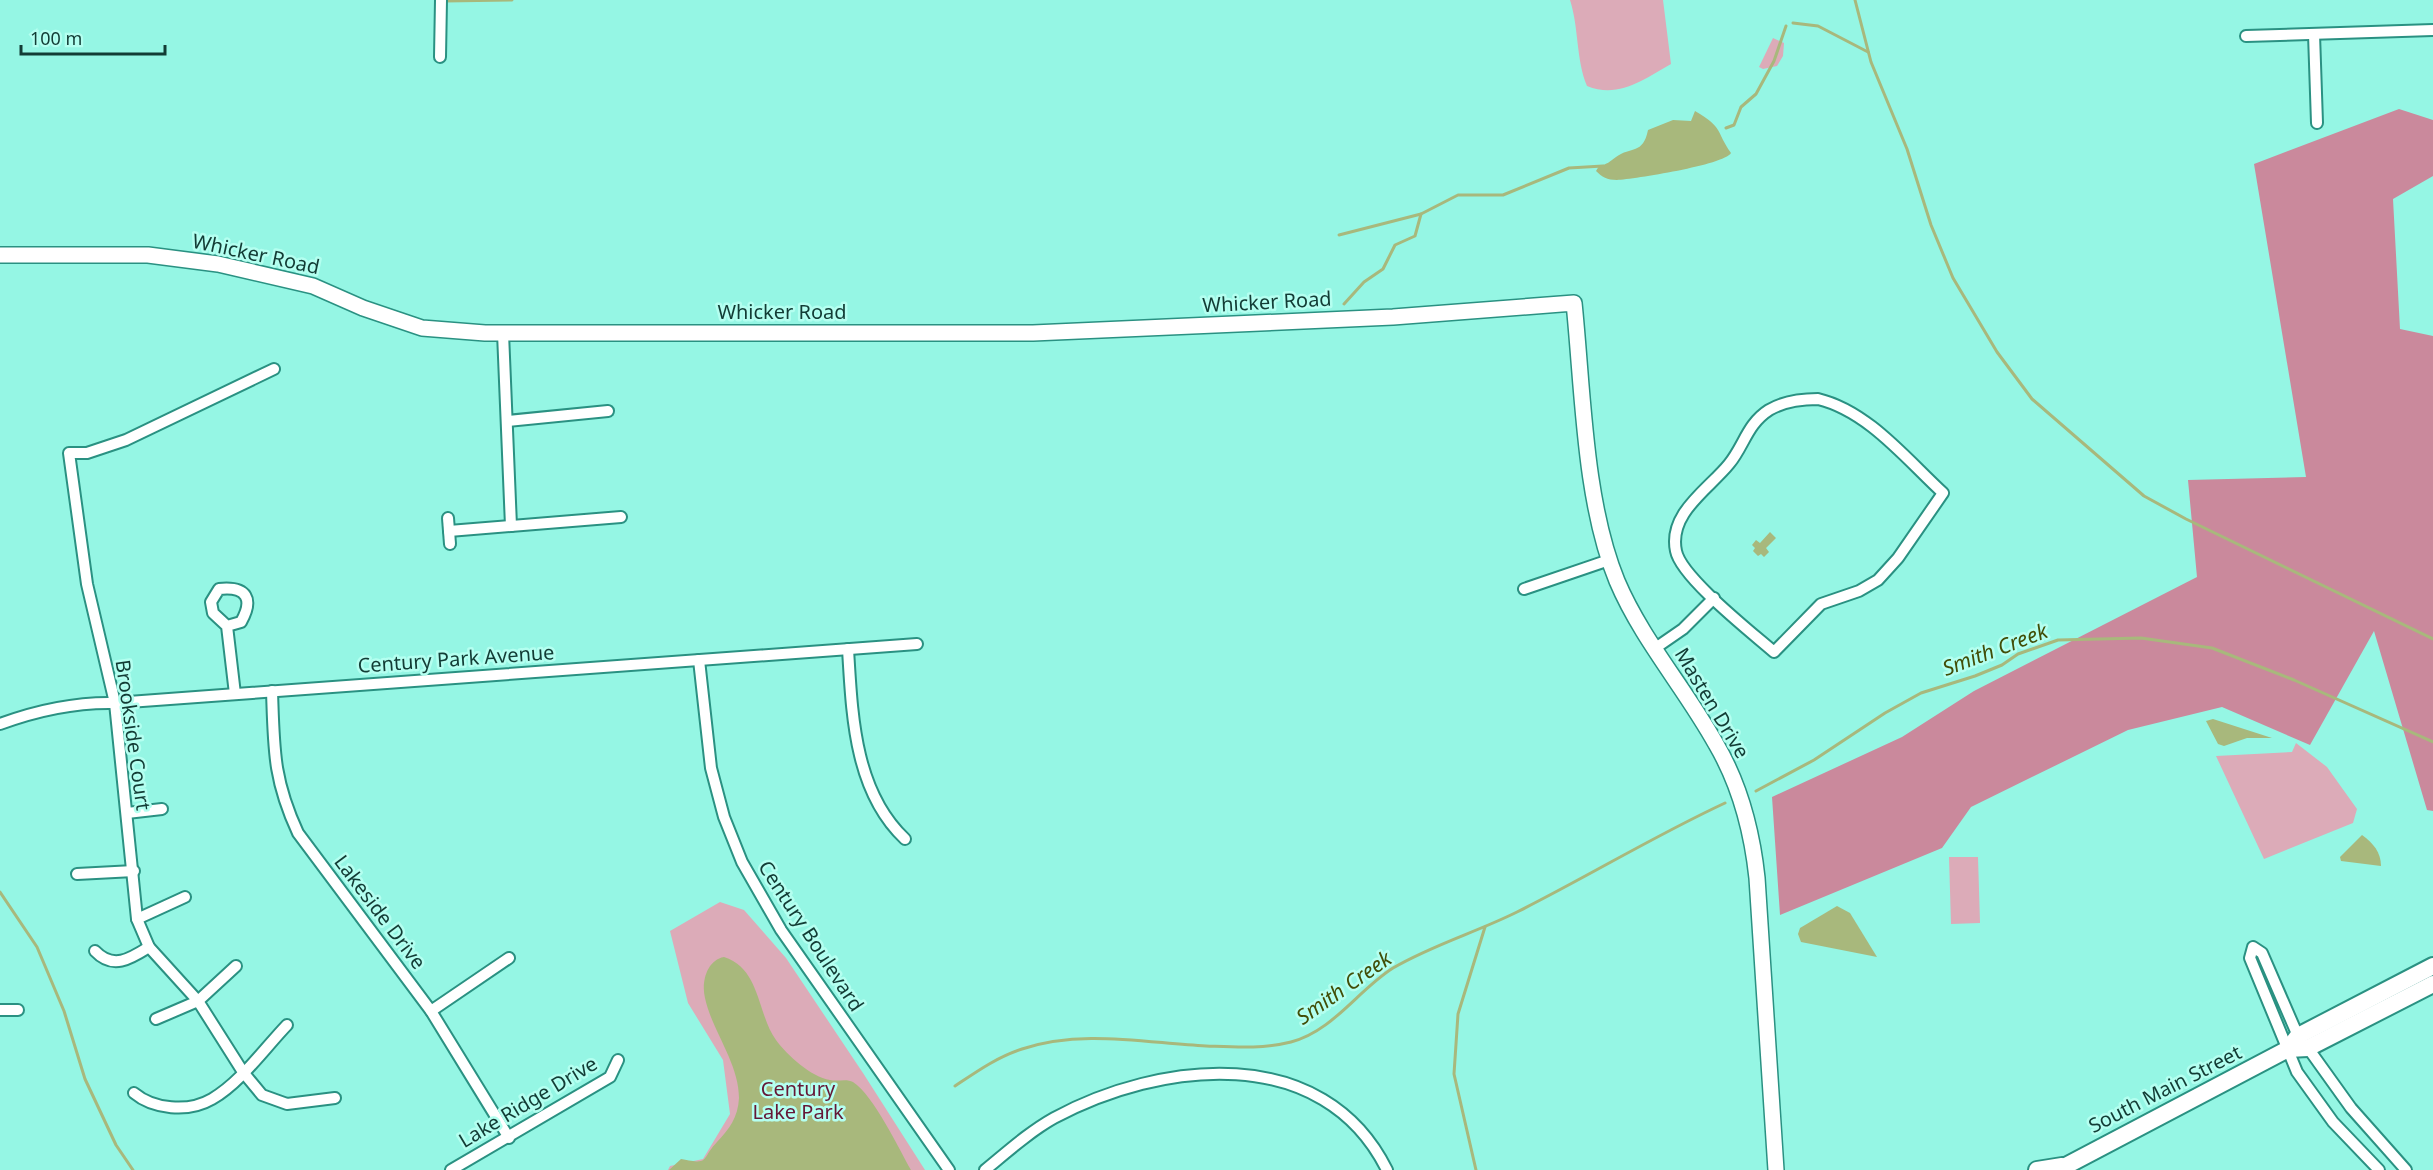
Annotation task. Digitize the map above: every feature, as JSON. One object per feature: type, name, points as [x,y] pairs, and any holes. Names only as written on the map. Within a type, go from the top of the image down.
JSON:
[{"type":"main road","name":"South Main Street","points":[[2037,1170],[2060,1168],[2298,1044],[2433,966]]},
{"type":"main road","name":"South Main Street","points":[[2298,1044],[2433,984]]},
{"type":"street","points":[[440,57],[441,0]]},
{"type":"street","points":[[2246,36],[2433,30]]},
{"type":"street","points":[[2314,33],[2317,123]]},
{"type":"street","name":"Whicker Road","points":[[0,255],[148,255],[218,264],[314,286],[363,308],[422,328],[503,333],[1033,333],[1393,317],[1574,303]]},
{"type":"street","name":"Masten Drive","points":[[1574,303],[1594,491],[1609,560],[1625,598],[1654,649],[1717,745],[1740,796],[1751,837],[1757,878],[1776,1170]]},
{"type":"street","points":[[503,333],[511,526]]},
{"type":"street","name":"Brookside Court","points":[[274,369],[126,440],[87,453],[69,453],[87,584],[115,703],[134,871],[137,920],[148,947],[198,1001],[243,1072],[262,1095],[278,1102],[300,1104],[335,1098]]},
{"type":"street","points":[[1818,399],[1844,408],[1873,428],[1943,493],[1898,558],[1878,580],[1859,591],[1821,604],[1774,652],[1714,598],[1679,561],[1676,551],[1676,531],[1700,493],[1734,457],[1749,428],[1763,414],[1780,404],[1793,400],[1818,399]]},
{"type":"street","points":[[507,420],[608,411]]},
{"type":"street","points":[[449,531],[621,517]]},
{"type":"street","points":[[448,518],[450,544]]},
{"type":"street","points":[[1524,589],[1609,560]]},
{"type":"street","points":[[1654,649],[1683,628],[1714,598]]},
{"type":"street","points":[[227,626],[235,694]]},
{"type":"street","name":"Century Park Avenue","points":[[0,724],[64,706],[88,702],[115,703],[917,644]]},
{"type":"street","points":[[848,649],[852,716],[860,759],[887,820],[904,840]]},
{"type":"street","name":"Century Boulevard","points":[[699,660],[706,743],[715,785],[732,839],[754,886],[781,930],[949,1170]]},
{"type":"street","name":"Lakeside Drive","points":[[272,691],[274,764],[286,806],[298,833],[431,1011],[509,1138]]},
{"type":"street","points":[[126,813],[162,809]]},
{"type":"street","points":[[77,874],[134,871]]},
{"type":"street","points":[[137,920],[185,897]]},
{"type":"street","points":[[95,951],[105,959],[117,962],[148,947]]},
{"type":"street","points":[[2379,1170],[2346,1138],[2297,1072],[2298,1044],[2262,953],[2253,947],[2250,958],[2298,1044],[2406,1170]]},
{"type":"street","points":[[431,1011],[509,958]]},
{"type":"street","points":[[156,1019],[198,1001],[236,966]]},
{"type":"street","points":[[0,1010],[18,1010]]},
{"type":"street","points":[[134,1093],[146,1103],[156,1106],[188,1106],[211,1100],[243,1072],[287,1025]]},
{"type":"street","name":"Lake Ridge Drive","points":[[451,1170],[610,1077],[618,1060]]},
{"type":"street","points":[[985,1170],[1032,1132],[1068,1111],[1149,1080],[1180,1075],[1219,1074],[1266,1077],[1311,1093],[1353,1124],[1376,1150],[1387,1170]]},
{"type":"green space","points":[[1570,0],[1663,0],[1671,64],[1621,89],[1610,90],[1587,86],[1581,66]]},
{"type":"green space","points":[[1773,38],[1784,43],[1783,56],[1777,66],[1763,69],[1759,67]]},
{"type":"green space","points":[[2296,743],[2327,767],[2357,809],[2353,823],[2264,859],[2216,756],[2292,752]]},
{"type":"green space","points":[[1949,857],[1978,857],[1980,923],[1951,924]]},
{"type":"green space","name":"Century Lake Park","points":[[720,902],[744,910],[786,958],[925,1170],[668,1170],[670,1166],[703,1159],[730,1114],[723,1060],[688,1003],[670,931]]},
{"type":"shaded area","points":[[2399,109],[2433,120],[2433,176],[2393,199],[2400,329],[2433,336],[2433,811],[2427,810],[2374,631],[2310,745],[2222,707],[2128,730],[1971,807],[1942,848],[1780,915],[1772,797],[1902,737],[1974,691],[2197,577],[2188,480],[2306,477],[2254,164]]},
{"type":"shaded area","points":[[1695,111],[1718,130],[1731,153],[1725,158],[1696,167],[1617,180],[1608,179],[1596,171],[1599,166],[1621,154],[1640,147],[1648,130],[1673,120],[1691,121]]},
{"type":"shaded area","points":[[1770,532],[1776,538],[1766,548],[1769,552],[1764,557],[1761,554],[1758,556],[1753,551],[1755,548],[1752,545],[1756,540],[1760,543]]},
{"type":"shaded area","points":[[2213,719],[2272,738],[2247,738],[2224,746],[2218,744],[2206,721]]},
{"type":"shaded area","points":[[2362,835],[2376,848],[2381,866],[2341,861],[2340,857]]},
{"type":"shaded area","points":[[1837,906],[1850,913],[1877,957],[1801,942],[1798,934],[1800,928]]},
{"type":"shaded area","points":[[724,957],[745,971],[757,993],[765,1018],[776,1040],[793,1058],[815,1075],[830,1080],[853,1082],[869,1098],[911,1170],[669,1170],[681,1159],[701,1161],[704,1159],[729,1128],[737,1111],[739,1098],[735,1072],[713,1023],[704,992],[709,967],[713,962]]},
{"type":"waterway","points":[[445,1],[512,0]]},
{"type":"waterway","points":[[1855,0],[1871,62],[1907,149],[1931,225],[1953,278],[1997,352],[2032,399],[2144,496],[2186,519],[2433,639]]},
{"type":"waterway","points":[[1793,23],[1818,26],[1868,52]]},
{"type":"waterway","points":[[1726,128],[1734,125],[1741,107],[1756,94],[1774,61],[1786,26]]},
{"type":"waterway","points":[[1344,304],[1364,282],[1383,269],[1395,245],[1415,236],[1421,214],[1458,195],[1503,195],[1569,168],[1603,166]]},
{"type":"waterway","points":[[1339,235],[1421,214]]},
{"type":"waterway","name":"Smith Creek","points":[[1756,791],[1814,760],[1885,713],[1921,693],[1975,676],[2002,665],[2018,654],[2058,640],[2141,638],[2212,648],[2294,680],[2433,742]]},
{"type":"waterway","name":"Smith Creek","points":[[955,1086],[1004,1056],[1044,1043],[1090,1038],[1249,1047],[1270,1046],[1306,1037],[1333,1020],[1368,987],[1393,968],[1423,952],[1517,912],[1725,803]]},
{"type":"waterway","points":[[0,892],[37,947],[64,1011],[85,1079],[116,1145],[133,1170]]},
{"type":"waterway","points":[[1476,1170],[1454,1074],[1458,1014],[1485,927]]}]
